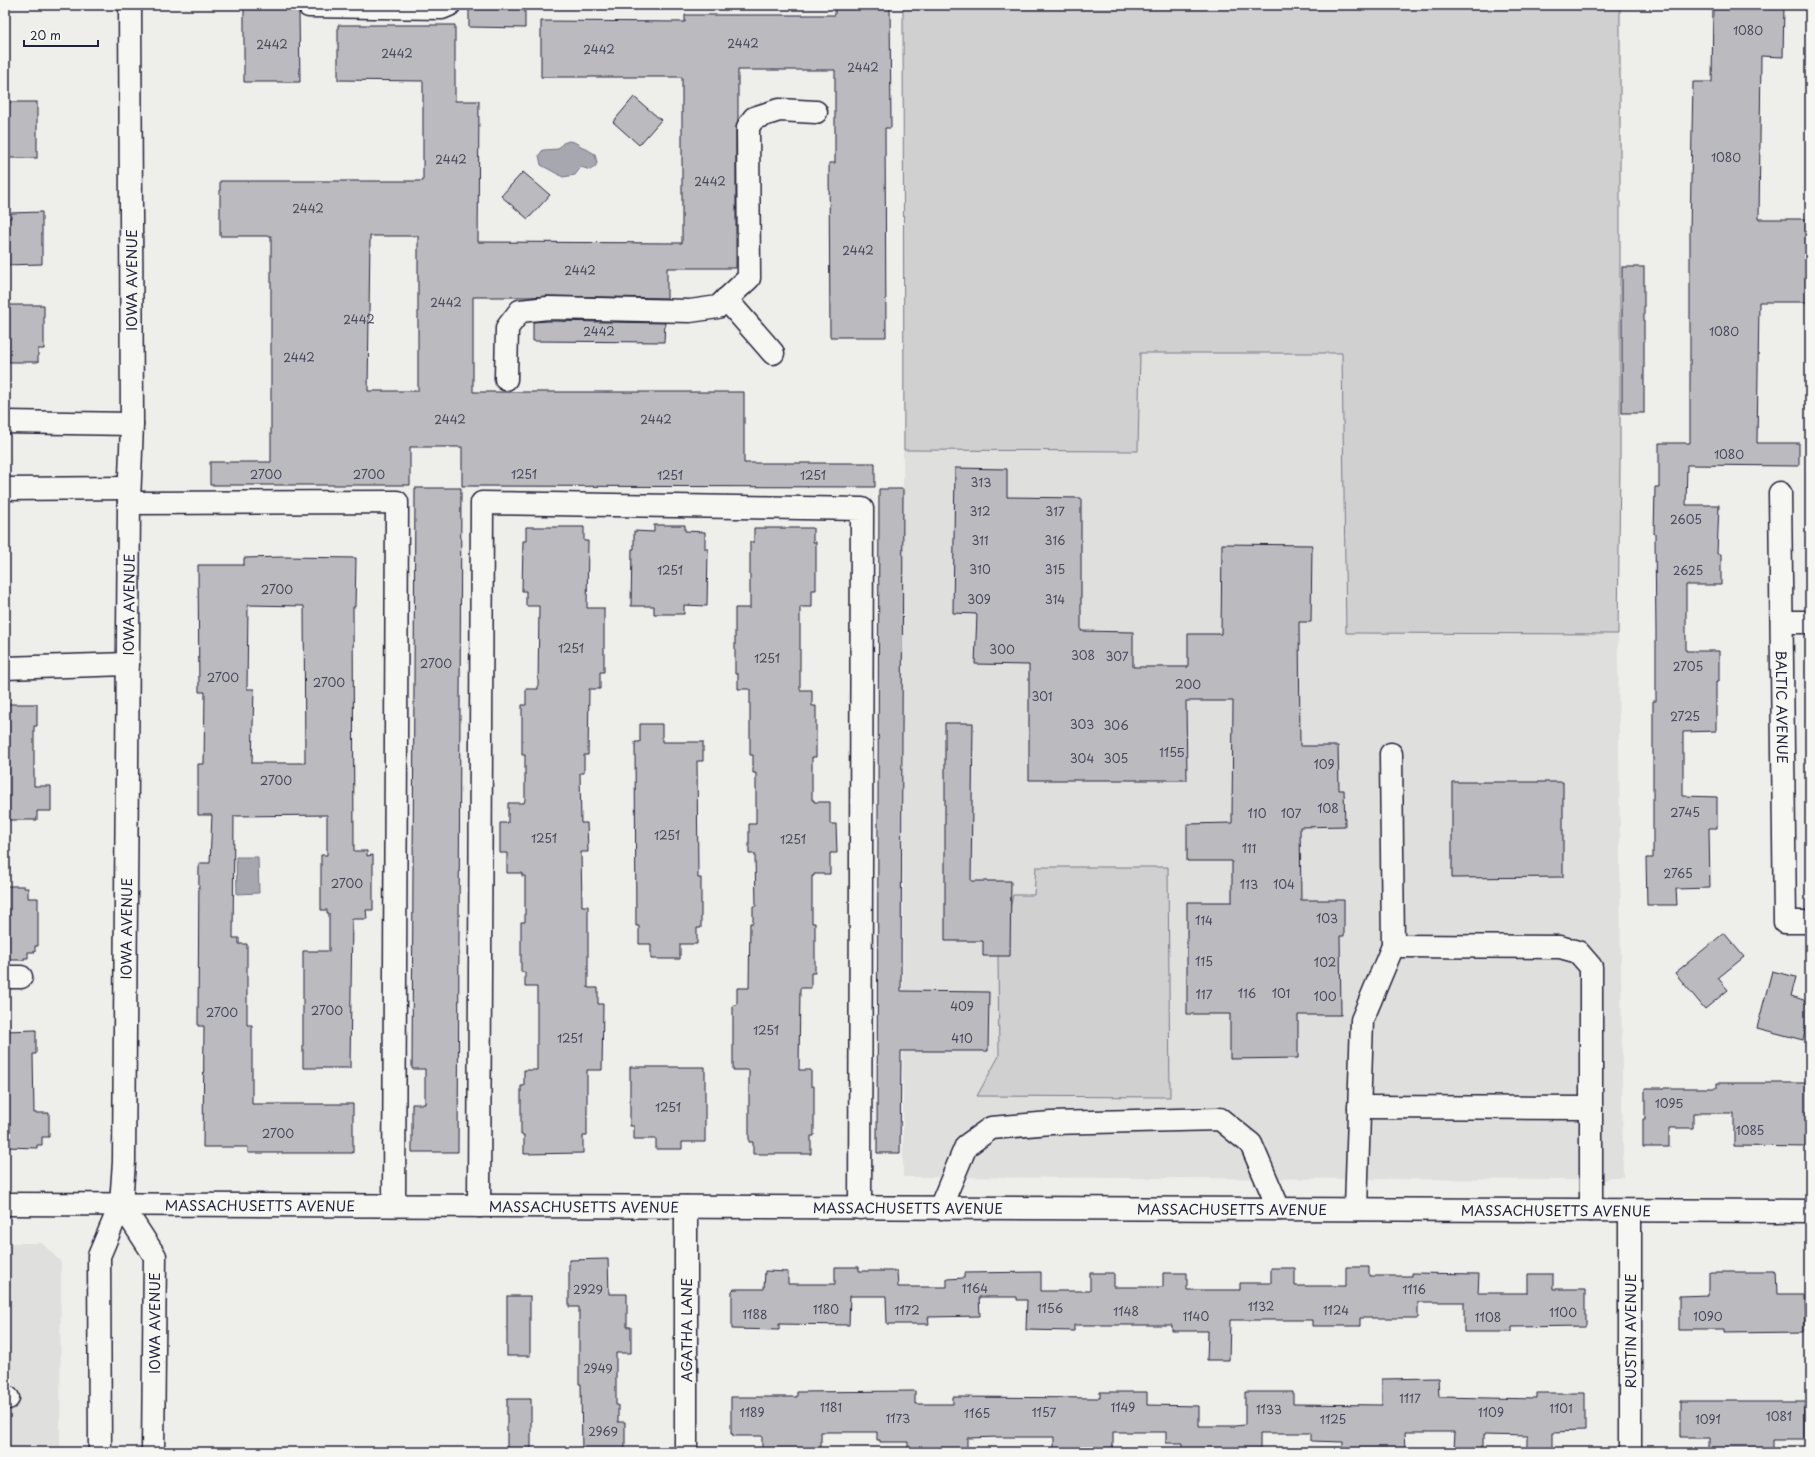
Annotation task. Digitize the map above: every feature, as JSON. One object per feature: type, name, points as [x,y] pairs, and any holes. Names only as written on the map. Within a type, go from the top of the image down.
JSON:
[{"type":"street","name":"IOWA AVENUE","points":[[100,1452],[99,1256],[121,1204],[124,1162],[129,495],[132,424],[130,5]]},
{"type":"street","points":[[309,6],[442,8],[449,5]]},
{"type":"street","points":[[506,380],[507,328],[520,311],[548,308],[690,311],[718,307],[749,278],[748,127],[754,118],[779,110],[816,112]]},
{"type":"street","points":[[726,299],[773,353]]},
{"type":"street","points":[[5,422],[132,424]]},
{"type":"street","points":[[5,489],[129,495],[397,502],[394,1205]]},
{"type":"street","name":"BALTIC AVENUE","points":[[1780,493],[1784,922],[1810,922]]},
{"type":"street","points":[[479,1206],[482,503],[862,509],[860,1208]]},
{"type":"street","points":[[1782,622],[1810,622]]},
{"type":"street","points":[[5,668],[128,664]]},
{"type":"street","points":[[1356,1209],[1362,1020],[1393,946],[1391,754]]},
{"type":"street","points":[[1393,946],[1560,947],[1578,952],[1590,968],[1591,1210]]},
{"type":"street","points":[[1359,1107],[1591,1108]]},
{"type":"street","points":[[940,1208],[966,1146],[992,1128],[1051,1123],[1220,1119],[1251,1144],[1279,1209]]},
{"type":"street","name":"MASSACHUSETTS AVENUE","points":[[5,1204],[1810,1211]]},
{"type":"street","name":"IOWA AVENUE","points":[[121,1204],[154,1256],[153,1452]]},
{"type":"street","name":"AGATHA LANE","points":[[686,1207],[686,1452]]},
{"type":"street","name":"RUSTIN AVENUE","points":[[1630,1211],[1630,1452]]},
{"type":"shaded area","points":[[903,5],[1620,5],[1620,464],[1618,634],[1623,1177],[1610,1177],[1605,1180],[903,1177]]},
{"type":"shaded area","points":[[903,5],[1620,5],[1620,464],[1618,634],[1346,633],[1342,353],[1140,353],[1138,451],[904,450]]},
{"type":"shaded area","points":[[569,141],[574,142],[595,154],[597,163],[595,167],[590,170],[581,167],[575,175],[563,177],[541,165],[539,155],[543,150],[558,149],[563,143]]},
{"type":"shaded area","points":[[236,857],[258,857],[259,893],[237,894]]},
{"type":"shaded area","points":[[1036,867],[1168,867],[1170,1097],[977,1096],[999,1056],[998,956],[1013,895],[1034,895]]},
{"type":"shaded area","points":[[5,1243],[42,1243],[61,1262],[60,1452],[5,1452]]},
{"type":"building","points":[[244,5],[297,5],[299,13],[300,82],[244,82]]},
{"type":"building","points":[[469,5],[525,5],[525,28],[469,27]]},
{"type":"building","points":[[835,5],[890,5],[891,128],[885,128],[886,337],[830,337],[829,163],[835,163],[835,70],[738,70],[738,120],[736,127],[736,268],[667,268],[667,298],[548,296],[473,297],[473,392],[744,392],[744,463],[875,463],[875,487],[462,486],[462,447],[410,447],[410,485],[210,485],[210,462],[271,462],[271,236],[220,236],[220,181],[423,181],[423,81],[338,80],[338,25],[455,25],[455,101],[479,101],[478,242],[682,243],[682,77],[541,77],[541,21],[685,22],[685,15],[835,15]],"holes":[[[370,236],[418,236],[418,391],[368,391]]]},
{"type":"building","points":[[1713,5],[1784,5],[1783,57],[1761,56],[1759,219],[1810,219],[1810,302],[1759,302],[1757,443],[1799,443],[1799,466],[1687,465],[1686,505],[1719,505],[1717,554],[1721,554],[1721,585],[1686,585],[1686,651],[1719,651],[1719,681],[1716,681],[1716,731],[1683,732],[1683,796],[1717,797],[1717,828],[1709,828],[1710,888],[1676,889],[1677,905],[1647,905],[1646,858],[1653,858],[1653,701],[1656,701],[1654,534],[1655,487],[1659,487],[1659,443],[1690,443],[1690,230],[1693,82],[1712,82]]},
{"type":"building","points":[[634,97],[661,120],[639,145],[613,122]]},
{"type":"building","points":[[5,102],[37,102],[37,158],[5,158]]},
{"type":"building","points":[[523,172],[550,195],[528,219],[501,196]]},
{"type":"building","points":[[42,212],[42,264],[5,265],[5,218],[11,218],[11,213]]},
{"type":"building","points":[[1622,267],[1644,267],[1644,413],[1622,413]]},
{"type":"building","points":[[5,305],[44,305],[44,349],[38,349],[38,362],[8,362],[8,355],[5,355]]},
{"type":"building","points":[[533,322],[665,323],[664,342],[533,341]]},
{"type":"building","points":[[955,468],[1007,469],[1007,497],[1081,498],[1081,631],[1133,632],[1133,667],[1188,667],[1188,634],[1221,634],[1222,544],[1312,545],[1311,622],[1299,622],[1300,746],[1338,746],[1339,790],[1344,790],[1345,826],[1300,827],[1301,900],[1344,900],[1344,936],[1340,936],[1341,1015],[1298,1015],[1298,1058],[1230,1059],[1230,1014],[1187,1014],[1187,902],[1232,902],[1232,861],[1187,861],[1187,824],[1232,823],[1233,701],[1186,701],[1187,780],[1029,780],[1029,665],[975,664],[977,614],[953,613]]},
{"type":"building","points":[[415,488],[461,488],[458,1152],[412,1152],[412,1104],[425,1104],[425,1069],[412,1069]]},
{"type":"building","points":[[879,489],[903,489],[901,991],[989,992],[988,1051],[901,1051],[900,1153],[877,1153]]},
{"type":"building","points":[[654,525],[685,525],[685,531],[705,532],[705,549],[708,549],[707,606],[684,605],[684,614],[654,614],[654,606],[631,606],[632,549],[634,549],[634,531],[654,532]]},
{"type":"building","points":[[526,527],[584,527],[584,541],[588,541],[587,608],[604,608],[604,672],[600,672],[600,689],[589,689],[588,755],[584,755],[584,773],[580,773],[581,823],[587,823],[588,852],[581,852],[582,906],[588,906],[588,988],[598,988],[598,1004],[603,1004],[602,1070],[587,1070],[587,1136],[583,1136],[583,1153],[524,1154],[524,1135],[521,1135],[521,1086],[524,1086],[524,1070],[537,1070],[537,987],[525,987],[525,972],[521,972],[521,922],[525,922],[525,876],[522,876],[522,873],[507,873],[507,853],[500,853],[500,823],[508,823],[508,803],[524,803],[525,800],[525,755],[522,755],[522,705],[526,705],[526,689],[538,689],[539,606],[526,606],[526,591],[522,591],[523,541],[526,541]]},
{"type":"building","points":[[754,528],[813,528],[813,542],[816,542],[816,590],[812,590],[812,607],[800,607],[800,690],[812,690],[812,706],[816,706],[816,757],[812,757],[812,800],[814,800],[814,802],[830,802],[830,824],[836,824],[837,853],[830,853],[830,874],[814,874],[814,876],[812,876],[812,923],[815,923],[815,973],[811,973],[811,988],[800,988],[799,1070],[811,1070],[811,1086],[814,1086],[814,1136],[811,1136],[811,1154],[753,1154],[753,1142],[749,1142],[749,1070],[733,1070],[733,1005],[737,1005],[737,988],[749,988],[750,923],[753,923],[753,906],[756,906],[755,854],[749,854],[749,824],[756,824],[756,773],[753,773],[753,755],[750,755],[750,689],[738,689],[738,674],[735,674],[735,608],[750,608],[750,542],[754,542]]},
{"type":"building","points":[[244,558],[356,558],[355,607],[353,607],[354,851],[367,851],[367,856],[373,855],[373,910],[366,910],[367,919],[352,919],[350,1068],[303,1068],[303,951],[329,951],[329,913],[327,913],[327,910],[321,910],[321,855],[327,855],[327,815],[234,816],[233,938],[239,938],[239,944],[247,944],[247,1025],[252,1025],[252,1104],[353,1104],[353,1153],[248,1153],[248,1147],[203,1147],[204,1026],[198,1026],[199,863],[210,863],[212,815],[198,815],[198,764],[204,764],[205,692],[199,692],[198,565],[244,565]],"holes":[[[248,605],[304,606],[305,763],[252,763],[254,689],[247,689]]]},
{"type":"building","points":[[5,704],[37,704],[37,726],[34,726],[34,786],[51,786],[51,811],[37,811],[37,820],[5,820]]},
{"type":"building","points":[[945,723],[973,723],[971,881],[1011,881],[1010,956],[983,956],[983,941],[945,941]]},
{"type":"building","points":[[640,724],[662,724],[662,742],[703,742],[703,761],[697,761],[698,878],[701,878],[701,928],[697,928],[697,944],[680,944],[680,959],[651,959],[651,944],[639,944],[639,926],[636,926],[635,742],[640,742]]},
{"type":"building","points":[[1452,782],[1563,782],[1563,877],[1452,878]]},
{"type":"building","points":[[5,886],[24,886],[24,888],[28,888],[28,898],[38,898],[38,946],[35,946],[35,952],[28,952],[28,958],[24,958],[24,960],[5,960]]},
{"type":"building","points":[[1724,933],[1744,957],[1718,978],[1728,990],[1705,1009],[1675,973]]},
{"type":"building","points":[[1772,971],[1796,977],[1791,996],[1810,1002],[1810,1014],[1803,1040],[1757,1028]]},
{"type":"building","points":[[36,1030],[36,1054],[33,1054],[34,1113],[49,1113],[49,1137],[42,1137],[42,1145],[37,1145],[37,1148],[5,1147],[5,1031]]},
{"type":"building","points":[[630,1067],[705,1067],[705,1142],[682,1142],[682,1149],[656,1149],[656,1139],[634,1139],[634,1126],[630,1126]]},
{"type":"building","points":[[1717,1083],[1810,1083],[1810,1147],[1734,1146],[1734,1113],[1693,1113],[1693,1128],[1669,1128],[1669,1147],[1643,1147],[1645,1088],[1717,1088]]},
{"type":"building","points":[[608,1259],[609,1294],[627,1294],[627,1327],[631,1327],[631,1353],[616,1353],[616,1405],[618,1405],[618,1422],[625,1422],[625,1452],[582,1452],[581,1384],[579,1384],[579,1307],[569,1307],[569,1260]]},
{"type":"building","points":[[835,1267],[859,1267],[859,1271],[897,1271],[898,1287],[947,1287],[947,1279],[964,1278],[964,1273],[1041,1272],[1041,1291],[1090,1291],[1090,1273],[1114,1273],[1114,1287],[1163,1287],[1163,1273],[1187,1273],[1187,1290],[1240,1290],[1240,1283],[1271,1283],[1271,1268],[1295,1268],[1295,1286],[1346,1286],[1346,1267],[1369,1267],[1369,1276],[1412,1276],[1412,1273],[1479,1274],[1478,1293],[1528,1293],[1528,1274],[1553,1274],[1553,1289],[1585,1289],[1585,1326],[1512,1327],[1512,1332],[1464,1332],[1464,1302],[1418,1302],[1418,1318],[1360,1318],[1360,1326],[1312,1326],[1312,1320],[1230,1320],[1229,1360],[1207,1360],[1208,1331],[1172,1331],[1172,1325],[1074,1325],[1074,1331],[1026,1330],[1027,1300],[1017,1300],[1017,1297],[979,1297],[980,1316],[928,1317],[929,1324],[887,1324],[886,1296],[850,1296],[849,1325],[779,1324],[779,1330],[732,1329],[732,1291],[734,1289],[764,1289],[765,1271],[788,1272],[788,1284],[835,1284]]},
{"type":"building","points":[[1709,1272],[1775,1272],[1776,1296],[1804,1296],[1805,1332],[1725,1333],[1725,1330],[1679,1330],[1679,1296],[1709,1295]]},
{"type":"building","points":[[507,1296],[530,1296],[530,1356],[507,1356]]},
{"type":"building","points":[[1438,1378],[1439,1397],[1537,1399],[1537,1393],[1585,1393],[1585,1431],[1552,1432],[1552,1450],[1528,1451],[1528,1436],[1483,1435],[1483,1450],[1454,1449],[1455,1432],[1405,1432],[1406,1450],[1368,1450],[1368,1452],[1343,1452],[1343,1442],[1311,1441],[1311,1433],[1260,1433],[1260,1450],[1183,1450],[1183,1443],[1166,1443],[1166,1432],[1113,1432],[1113,1448],[1054,1450],[1054,1437],[999,1437],[967,1438],[967,1452],[908,1452],[908,1442],[880,1442],[880,1440],[877,1440],[877,1432],[821,1432],[821,1450],[762,1450],[762,1436],[733,1436],[733,1434],[731,1434],[731,1397],[797,1397],[797,1392],[915,1391],[915,1404],[953,1404],[953,1397],[1100,1398],[1100,1392],[1147,1392],[1147,1405],[1199,1406],[1199,1426],[1236,1426],[1245,1425],[1245,1392],[1293,1392],[1293,1404],[1382,1405],[1382,1379]]},
{"type":"building","points":[[507,1399],[531,1399],[531,1452],[507,1452]]},
{"type":"building","points":[[1680,1401],[1805,1401],[1805,1439],[1774,1439],[1774,1452],[1710,1452],[1710,1437],[1680,1437]]}]
